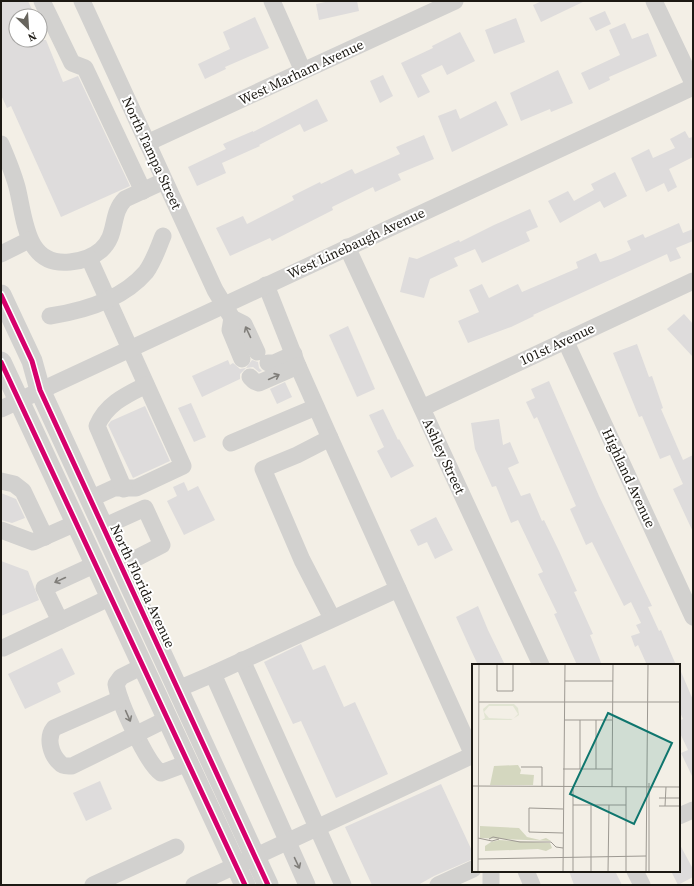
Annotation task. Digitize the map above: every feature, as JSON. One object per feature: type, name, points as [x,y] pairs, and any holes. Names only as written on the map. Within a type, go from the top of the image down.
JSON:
[{"type":"main road","name":"North Florida Avenue","points":[[1,295],[32,361],[40,390],[268,885]]},
{"type":"main road","points":[[1,362],[10,404],[76,523],[96,564],[244,885]]},
{"type":"main road","points":[[146,674],[174,680]]},
{"type":"street","points":[[42,1],[72,63],[85,68],[143,191]]},
{"type":"street","name":"North Tampa Street","points":[[82,1],[215,290],[229,311]]},
{"type":"street","points":[[272,1],[304,71]]},
{"type":"street","name":"West Marham Avenue","points":[[147,143],[455,1]]},
{"type":"street","points":[[654,1],[693,83]]},
{"type":"street","name":"West Linebaugh Avenue","points":[[10,404],[129,348],[229,311],[266,285],[693,87]]},
{"type":"street","points":[[1,144],[15,181],[29,240],[41,254],[53,261],[66,263],[89,258],[102,250],[114,232],[118,209],[121,203],[125,199],[164,181]]},
{"type":"street","points":[[50,316],[65,314],[107,300],[131,285],[146,272],[156,255],[163,236]]},
{"type":"street","points":[[1,254],[29,240]]},
{"type":"street","name":"Ashley Street","points":[[347,247],[540,664]]},
{"type":"street","points":[[89,258],[183,466],[130,488],[114,488],[90,499]]},
{"type":"street","name":"101st Avenue","points":[[422,408],[693,281]]},
{"type":"street","points":[[266,285],[316,407],[472,753]]},
{"type":"street","points":[[229,311],[230,330],[256,358],[274,363],[296,360]]},
{"type":"street","name":"Highland Avenue","points":[[565,340],[693,617]]},
{"type":"street","points":[[250,377],[259,383],[296,360]]},
{"type":"street","points":[[121,566],[162,545],[145,508],[130,488],[97,426],[101,417],[117,400],[146,385]]},
{"type":"street","points":[[231,443],[316,407]]},
{"type":"street","points":[[330,438],[297,455],[263,469],[302,560],[332,618]]},
{"type":"street","points":[[1,481],[14,484],[23,491],[45,537]]},
{"type":"street","points":[[103,527],[145,508]]},
{"type":"street","points":[[1,530],[32,542],[76,523]]},
{"type":"street","points":[[60,621],[44,588],[96,564]]},
{"type":"street","points":[[174,680],[213,674],[332,618],[398,589]]},
{"type":"street","points":[[3,648],[111,597]]},
{"type":"street","points":[[242,660],[316,828],[343,885]]},
{"type":"street","points":[[146,674],[121,677],[116,684],[120,699],[136,735],[155,769],[161,773],[188,763]]},
{"type":"street","points":[[213,674],[308,885]]},
{"type":"street","points":[[120,699],[54,728],[50,734],[49,743],[59,763],[64,766],[72,766],[167,719]]},
{"type":"street","points":[[194,885],[472,755]]},
{"type":"street","points":[[680,816],[693,810]]},
{"type":"street","points":[[93,885],[176,847]]},
{"type":"street","points":[[438,885],[472,869]]},
{"type":"street","points":[[491,872],[491,885]]},
{"type":"street","points":[[526,872],[532,885]]},
{"type":"street","points":[[636,872],[642,885]]},
{"type":"building","points":[[1,1],[28,1],[31,8],[8,8],[8,48],[48,48],[48,45],[63,82],[78,76],[130,186],[61,217],[11,106],[7,108],[1,95]]},
{"type":"building","points":[[330,1],[357,1],[359,11],[319,20],[316,4]]},
{"type":"building","points":[[542,1],[585,1],[541,22],[533,5]]},
{"type":"building","points":[[605,11],[611,24],[596,31],[589,18]]},
{"type":"building","points":[[255,17],[269,48],[225,67],[226,69],[205,79],[198,64],[230,49],[223,32]]},
{"type":"building","points":[[516,18],[525,42],[494,54],[485,30]]},
{"type":"building","points":[[625,23],[632,39],[648,33],[657,56],[609,77],[610,80],[589,90],[581,73],[620,55],[609,30]]},
{"type":"building","points":[[460,32],[475,61],[447,75],[442,65],[421,75],[430,92],[418,98],[401,63],[433,48],[432,46]]},
{"type":"building","points":[[558,70],[573,103],[551,112],[550,109],[521,121],[510,93]]},
{"type":"building","points":[[383,75],[393,96],[380,103],[370,81]]},
{"type":"building","points":[[317,99],[328,121],[304,132],[300,124],[259,145],[260,146],[222,163],[226,173],[197,186],[188,167],[226,149],[223,144],[253,132]]},
{"type":"building","points":[[496,101],[508,125],[452,152],[438,116],[456,109],[460,119]]},
{"type":"building","points":[[685,131],[689,138],[693,137],[693,157],[669,169],[677,187],[668,192],[664,183],[646,192],[631,158],[649,149],[653,158],[675,148],[670,139]]},
{"type":"building","points":[[424,135],[434,159],[398,174],[401,180],[375,192],[373,187],[332,207],[333,210],[272,241],[270,238],[230,256],[216,228],[243,216],[247,224],[294,200],[292,196],[320,182],[321,184],[352,169],[355,174],[400,154],[396,147]]},
{"type":"building","points":[[615,172],[627,196],[604,208],[600,201],[560,223],[548,201],[568,191],[574,201],[594,190],[591,184]]},
{"type":"building","points":[[530,209],[538,227],[526,232],[530,241],[482,263],[475,249],[454,258],[458,266],[430,279],[424,298],[400,292],[409,257],[417,259],[459,240],[460,242]]},
{"type":"building","points":[[679,223],[683,233],[693,229],[693,241],[676,248],[681,258],[670,262],[667,254],[533,315],[534,316],[511,327],[468,343],[458,321],[479,312],[469,290],[482,284],[489,298],[518,284],[522,292],[578,268],[576,262],[596,253],[600,262],[611,259],[631,250],[627,241],[643,234],[645,238]]},
{"type":"building","points":[[684,314],[693,324],[693,357],[667,329]]},
{"type":"building","points":[[348,326],[375,389],[357,397],[329,335]]},
{"type":"building","points":[[637,344],[649,377],[652,376],[663,408],[661,409],[683,460],[693,455],[693,532],[673,489],[683,484],[670,455],[660,459],[642,416],[639,417],[613,353]]},
{"type":"building","points":[[228,360],[230,365],[233,363],[240,369],[246,368],[240,374],[240,379],[202,397],[192,376]]},
{"type":"building","points":[[252,360],[258,362],[259,368],[262,371],[259,372],[253,367],[246,368]]},
{"type":"building","points":[[549,381],[599,496],[652,606],[648,607],[659,631],[661,630],[676,664],[647,664],[638,645],[635,647],[631,636],[640,633],[636,625],[641,623],[631,602],[624,606],[592,542],[586,545],[570,509],[576,506],[537,417],[534,419],[526,402],[535,398],[531,389]]},
{"type":"building","points":[[285,382],[292,397],[277,404],[270,389]]},
{"type":"building","points":[[191,403],[206,437],[194,442],[178,408]]},
{"type":"building","points":[[145,406],[170,461],[133,478],[108,425],[111,421]]},
{"type":"building","points":[[383,409],[398,440],[399,439],[414,466],[391,478],[377,451],[384,447],[369,415]]},
{"type":"building","points":[[499,419],[503,445],[510,442],[519,463],[508,468],[521,496],[530,493],[542,521],[544,520],[559,551],[577,591],[574,592],[593,634],[590,635],[602,664],[577,664],[554,614],[557,613],[538,574],[543,572],[518,520],[511,523],[496,486],[492,487],[475,449],[471,423]]},
{"type":"building","points":[[184,482],[188,491],[198,486],[215,520],[184,535],[167,501],[177,496],[173,487]]},
{"type":"building","points":[[1,493],[16,499],[25,518],[12,523],[1,520]]},
{"type":"building","points":[[436,517],[453,550],[435,559],[427,542],[418,546],[410,530]]},
{"type":"building","points":[[1,561],[28,571],[39,600],[1,616]]},
{"type":"building","points":[[478,606],[505,664],[478,664],[456,617]]},
{"type":"building","points":[[301,644],[313,670],[325,665],[344,707],[355,702],[388,774],[336,798],[301,721],[293,724],[264,662]]},
{"type":"building","points":[[62,648],[75,674],[57,683],[61,692],[25,709],[8,674]]},
{"type":"building","points":[[680,669],[693,700],[693,778],[681,753],[688,750],[680,733],[680,720],[683,719],[680,712]]},
{"type":"building","points":[[100,781],[112,809],[86,821],[73,793]]},
{"type":"building","points":[[441,784],[472,851],[472,859],[434,876],[418,885],[372,885],[345,827]]},
{"type":"building","points":[[680,845],[693,869],[693,877],[678,885],[672,872],[680,872]]},
{"type":"building","points":[[569,872],[616,872],[622,885],[574,885]]},
{"type":"cycle path","points":[[1,295],[32,361],[40,390],[268,885]]},
{"type":"cycle path","points":[[1,362],[245,885]]}]
